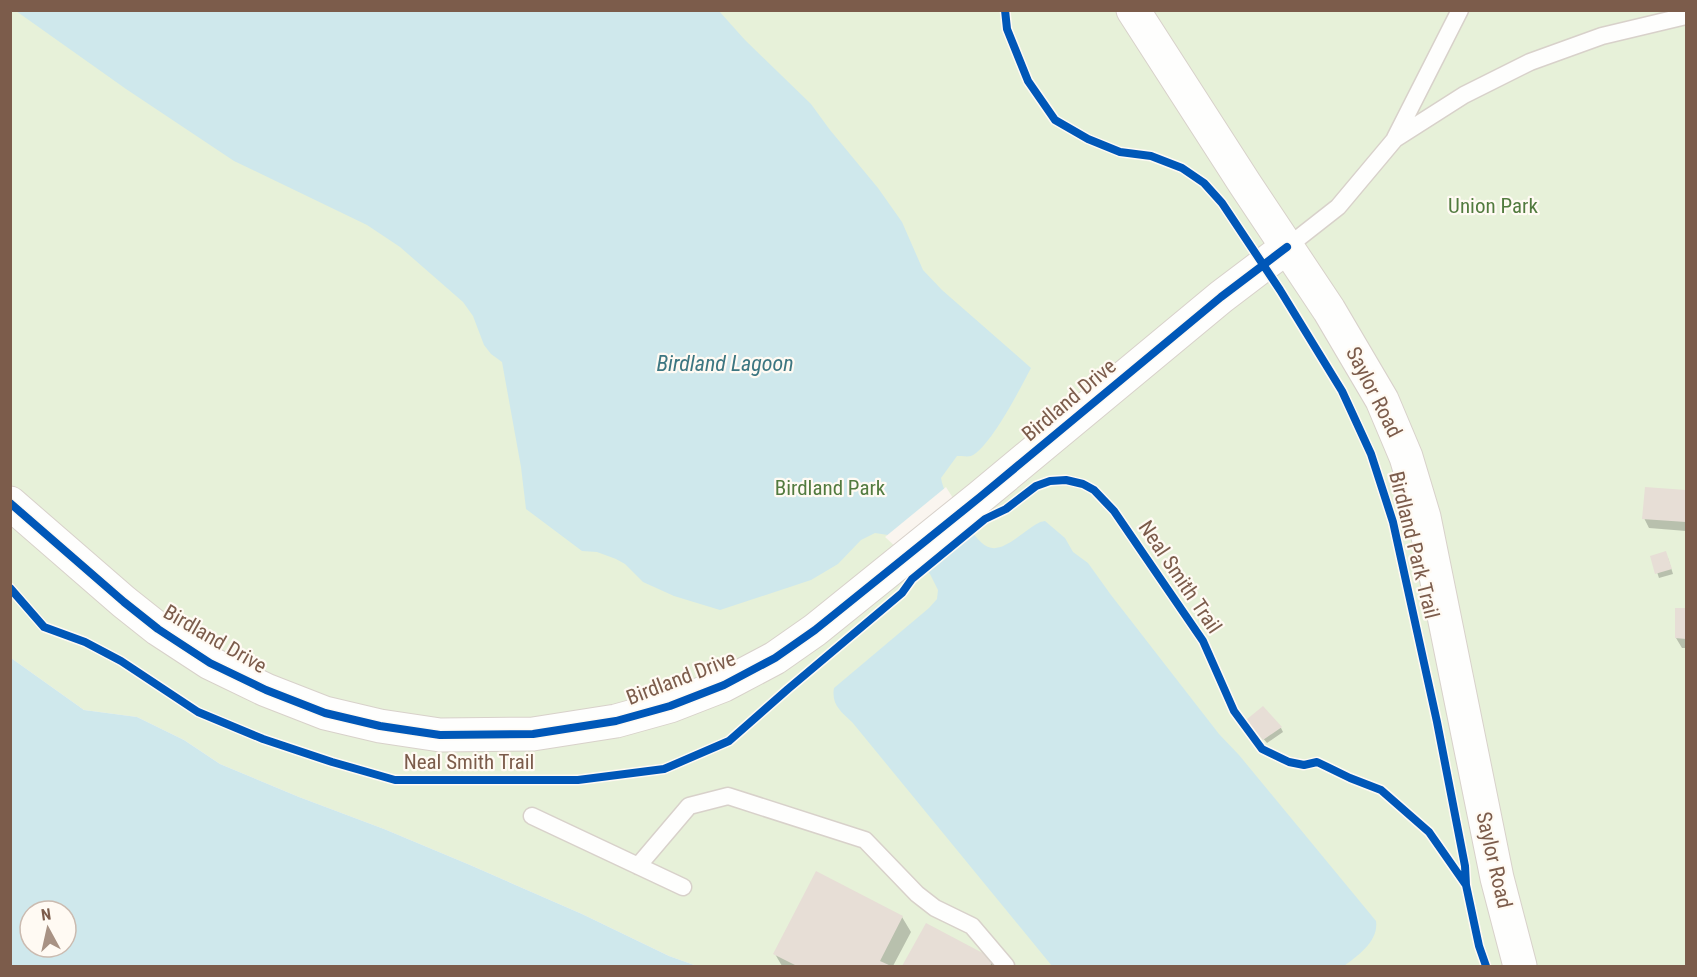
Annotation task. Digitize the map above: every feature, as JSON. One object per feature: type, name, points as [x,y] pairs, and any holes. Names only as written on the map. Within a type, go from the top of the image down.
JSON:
[{"type":"street","name":"Saylor Road","points":[[1133,10],[1329,310],[1382,400],[1406,457],[1424,517],[1497,878],[1521,966]]},
{"type":"street","name":"Birdland Drive","points":[[10,503],[158,629],[210,663],[266,690],[325,713],[380,726],[440,735],[533,734],[616,721],[675,704],[724,685],[776,658],[815,630],[898,563],[1221,297],[1287,248]]},
{"type":"lane","points":[[1287,248],[1338,207],[1395,139],[1460,10]]},
{"type":"lane","points":[[1395,139],[1464,94],[1530,62],[1602,36],[1686,16]]},
{"type":"lane","points":[[638,866],[689,806],[728,796],[865,840],[917,894],[935,908],[972,926],[1006,966]]},
{"type":"lane","points":[[532,816],[683,887]]},
{"type":"green space","name":"Birdland Park","points":[[10,11],[1686,11],[1686,966],[697,966],[669,956],[582,914],[470,865],[220,764],[184,740],[137,717],[84,710],[11,658]]},
{"type":"water","name":"Birdland Lagoon","points":[[16,11],[719,11],[745,40],[811,104],[878,188],[902,222],[923,270],[942,290],[1031,368],[987,442],[971,456],[957,456],[941,478],[954,507],[974,535],[988,547],[1002,547],[1045,521],[1065,538],[1073,552],[1088,563],[1219,734],[1239,755],[1376,921],[1371,941],[1361,953],[1344,966],[1052,966],[835,703],[834,688],[937,599],[938,590],[930,574],[888,535],[875,533],[861,540],[838,564],[811,580],[720,610],[674,596],[643,582],[625,564],[616,559],[597,552],[582,551],[526,509],[521,467],[502,362],[484,345],[473,316],[463,302],[400,247],[367,225],[234,161],[126,89]]},
{"type":"water","points":[[11,658],[84,710],[137,717],[184,740],[220,764],[470,865],[582,914],[669,956],[697,966],[11,966]]},
{"type":"pier","points":[[946,487],[975,533],[925,574],[885,537]]},
{"type":"building","points":[[1645,487],[1686,490],[1686,522],[1642,519]]},
{"type":"building","points":[[1666,551],[1672,569],[1655,574],[1650,556]]},
{"type":"building","points":[[1675,608],[1686,608],[1686,639],[1675,638]]},
{"type":"building","points":[[1263,706],[1282,727],[1263,740],[1246,720]]},
{"type":"building","points":[[816,871],[903,916],[880,961],[891,966],[797,966],[773,954]]},
{"type":"building","points":[[926,923],[994,959],[990,966],[902,966]]},
{"type":"cycle path","name":"Birdland Park Trail","points":[[1005,10],[1007,29],[1028,81],[1055,120],[1088,139],[1120,152],[1151,156],[1182,168],[1204,183],[1222,203],[1280,290],[1342,391],[1371,454],[1393,522],[1437,722],[1465,866],[1466,885]]},
{"type":"cycle path","points":[[10,503],[158,629],[210,663],[266,690],[325,713],[380,726],[440,735],[533,734],[616,721],[670,706],[724,685],[775,658],[815,630],[980,497],[1221,297],[1287,247]]},
{"type":"cycle path","name":"Neal Smith Trail","points":[[10,588],[44,627],[85,642],[121,661],[198,712],[263,739],[395,780],[578,780],[664,769],[729,741],[902,593],[912,579],[985,519],[1006,509],[1036,486],[1050,481],[1066,480],[1083,484],[1094,490],[1114,511],[1203,641],[1234,711],[1262,749],[1289,762],[1304,765],[1317,762],[1381,790],[1429,832],[1466,885],[1479,946],[1486,966]]},
{"type":"park label","name":"Union Park","points":[[1493,206]]}]
